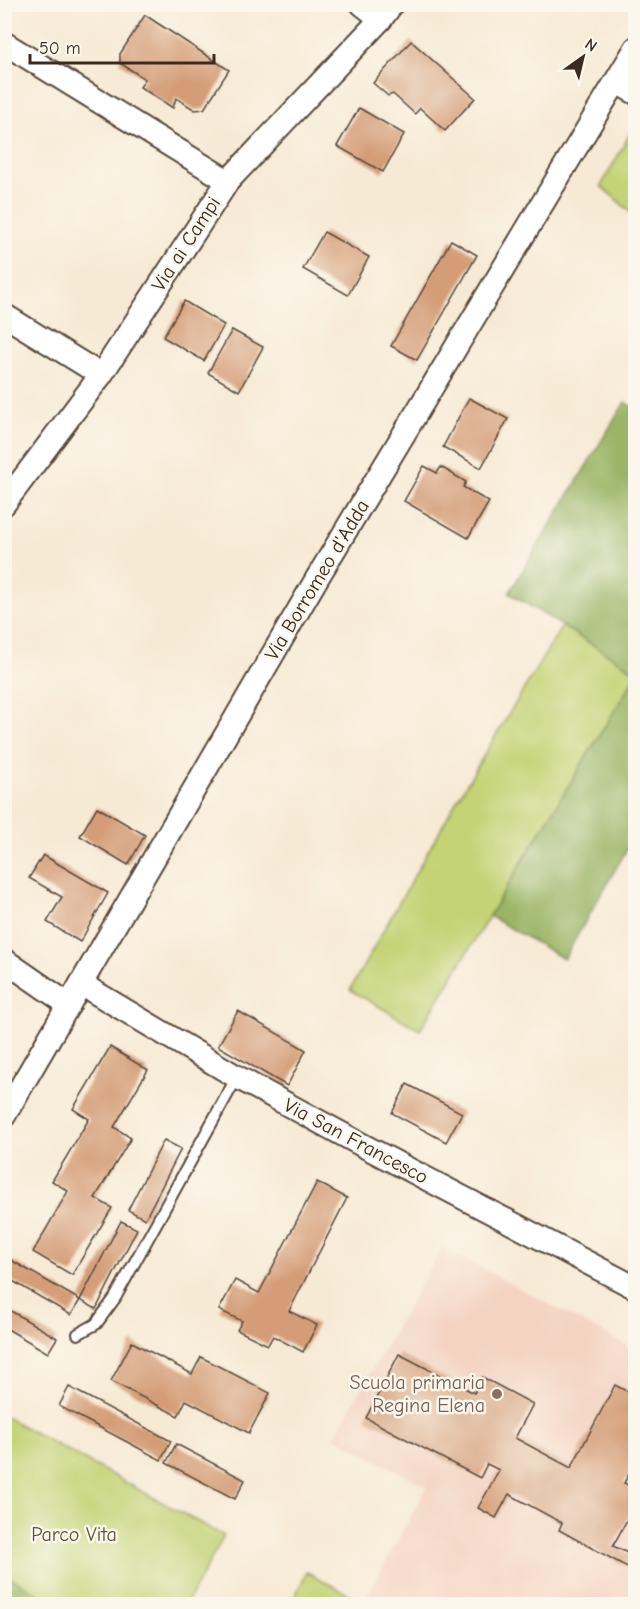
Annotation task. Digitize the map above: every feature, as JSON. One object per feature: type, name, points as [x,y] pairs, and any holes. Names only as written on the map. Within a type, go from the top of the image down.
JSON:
[{"type":"street","points":[[362,4],[387,12]]},
{"type":"street","name":"Via ai Campi","points":[[4,504],[101,375],[228,180],[387,12]]},
{"type":"street","points":[[4,43],[228,180]]},
{"type":"street","name":"Via Borromeo d'Adda","points":[[4,1116],[316,580],[626,87],[636,48]]},
{"type":"street","points":[[4,315],[101,375]]},
{"type":"street","points":[[4,960],[55,993],[69,1005]]},
{"type":"street","name":"Via San Francesco","points":[[81,984],[237,1077],[636,1288]]},
{"type":"lane","points":[[78,1334],[96,1324],[115,1298],[237,1077]]},
{"type":"shaded area","name":"Scuola primaria Regina Elena","points":[[442,1247],[635,1350],[635,1604],[370,1604],[364,1601],[427,1487],[334,1437]]},
{"type":"green space","points":[[635,125],[635,216],[601,186]]},
{"type":"green space","points":[[625,402],[636,410],[635,671],[509,593]]},
{"type":"green space","points":[[562,626],[635,671],[635,677],[420,1030],[350,990],[457,800]]},
{"type":"green space","points":[[635,677],[635,835],[564,959],[489,916]]},
{"type":"green space","name":"Parco Vita","points":[[4,1416],[224,1536],[186,1604],[5,1604]]},
{"type":"green space","points":[[307,1572],[366,1604],[291,1604]]},
{"type":"green space","points":[[11,1578],[56,1604],[5,1604],[5,1589]]},
{"type":"building","points":[[145,15],[229,70],[204,109],[195,110],[176,98],[173,108],[140,87],[145,79],[120,63],[120,54]]},
{"type":"building","points":[[411,41],[475,98],[445,131],[420,108],[415,114],[393,94],[388,96],[373,83]]},
{"type":"building","points":[[359,108],[404,134],[383,172],[337,146]]},
{"type":"building","points":[[324,232],[369,257],[348,295],[303,269]]},
{"type":"building","points":[[451,240],[477,255],[417,360],[391,346]]},
{"type":"building","points":[[184,301],[224,325],[204,361],[163,337]]},
{"type":"building","points":[[232,330],[263,347],[239,391],[208,373]]},
{"type":"building","points":[[469,398],[508,419],[481,468],[443,447]]},
{"type":"building","points":[[424,466],[437,473],[441,467],[466,482],[463,487],[489,502],[468,538],[404,501]]},
{"type":"building","points":[[97,807],[145,835],[128,865],[80,836]]},
{"type":"building","points":[[43,855],[108,893],[80,942],[47,922],[62,897],[29,878]]},
{"type":"building","points":[[238,1011],[306,1050],[287,1086],[218,1046]]},
{"type":"building","points":[[110,1047],[148,1070],[114,1127],[131,1138],[95,1198],[112,1208],[72,1275],[33,1252],[68,1191],[52,1181],[89,1119],[73,1109]]},
{"type":"building","points":[[407,1084],[462,1113],[446,1142],[392,1113]]},
{"type":"building","points":[[164,1140],[181,1149],[145,1219],[128,1210]]},
{"type":"building","points":[[317,1182],[347,1198],[289,1311],[317,1325],[303,1352],[273,1336],[268,1345],[237,1330],[242,1321],[219,1310],[235,1280],[259,1293]]},
{"type":"building","points":[[121,1221],[137,1229],[96,1309],[80,1300]]},
{"type":"building","points":[[4,1256],[80,1300],[71,1315],[4,1276]]},
{"type":"building","points":[[4,1307],[57,1338],[48,1353],[4,1327]]},
{"type":"building","points":[[132,1342],[192,1374],[201,1357],[270,1393],[249,1433],[186,1400],[178,1416],[111,1381]]},
{"type":"building","points":[[399,1354],[474,1393],[482,1377],[533,1404],[515,1438],[571,1468],[615,1385],[636,1396],[636,1462],[624,1483],[636,1489],[636,1503],[613,1546],[636,1557],[636,1572],[559,1530],[562,1523],[509,1494],[496,1518],[478,1508],[499,1470],[487,1464],[480,1478],[366,1418]]},
{"type":"building","points":[[69,1387],[171,1441],[161,1460],[59,1406]]},
{"type":"building","points":[[176,1444],[245,1480],[235,1499],[166,1463]]},
{"type":"place","name":"Scuola primaria Regina Elena","points":[[497,1394]]}]
